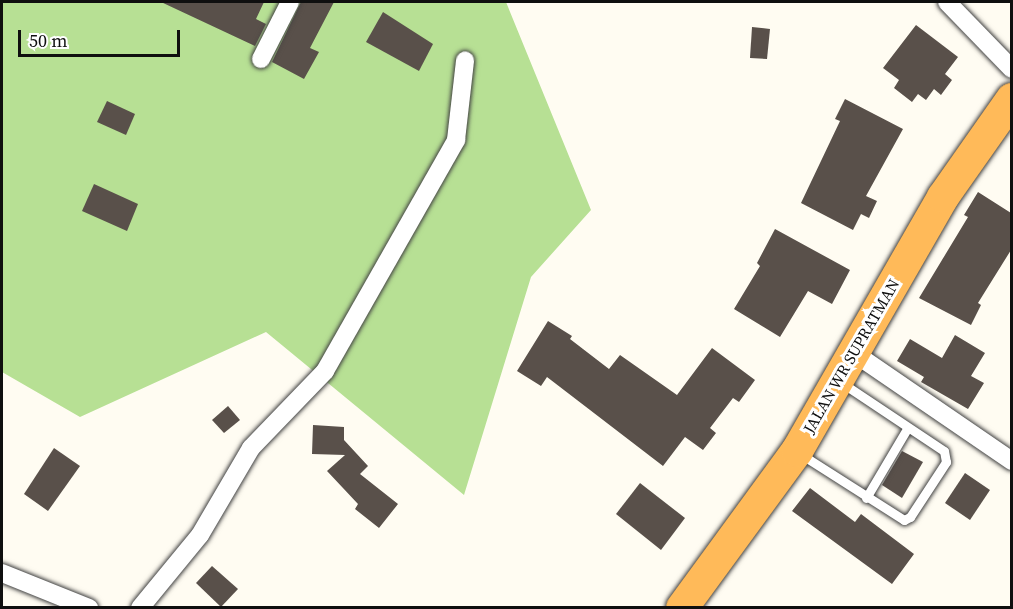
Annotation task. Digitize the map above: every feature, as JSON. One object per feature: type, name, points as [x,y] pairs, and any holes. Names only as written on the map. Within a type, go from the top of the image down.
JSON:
[{"type":"highway","name":"JALAN WR SUPRATMAN","points":[[682,608],[797,451],[944,197],[1011,99]]},
{"type":"street","points":[[261,59],[288,2]]},
{"type":"street","points":[[947,2],[1011,69]]},
{"type":"street","points":[[140,608],[200,535],[251,448],[325,371],[456,140],[465,61]]},
{"type":"street","points":[[854,353],[1011,461]]},
{"type":"street","points":[[2,573],[89,608]]},
{"type":"lane","points":[[797,451],[866,498],[904,520],[946,462],[944,451],[837,380]]},
{"type":"lane","points":[[866,498],[908,427]]},
{"type":"green space","points":[[2,2],[506,2],[591,210],[531,277],[464,495],[266,332],[80,417],[2,372]]},
{"type":"building","points":[[161,2],[264,2],[256,19],[266,24],[255,46]]},
{"type":"building","points":[[301,2],[334,2],[310,48],[319,52],[304,79],[272,62]]},
{"type":"building","points":[[383,12],[433,44],[419,71],[366,42]]},
{"type":"building","points":[[916,25],[958,57],[945,74],[952,80],[941,95],[934,89],[926,100],[918,94],[912,102],[894,88],[899,80],[883,68]]},
{"type":"building","points":[[752,27],[770,29],[767,59],[750,58]]},
{"type":"building","points":[[845,99],[903,129],[866,196],[877,201],[869,218],[861,214],[853,230],[801,203],[840,121],[835,119]]},
{"type":"building","points":[[107,101],[135,114],[126,135],[97,122]]},
{"type":"building","points":[[94,184],[138,204],[127,231],[82,211]]},
{"type":"building","points":[[978,192],[1011,213],[1011,250],[978,303],[981,305],[971,325],[919,298],[968,217],[964,215]]},
{"type":"building","points":[[775,229],[850,270],[832,304],[808,291],[780,337],[734,309],[760,266],[757,263]]},
{"type":"building","points":[[548,321],[572,336],[570,339],[609,369],[620,355],[677,395],[712,348],[755,380],[739,402],[733,398],[710,428],[716,433],[703,450],[685,437],[663,466],[547,377],[541,386],[517,371]]},
{"type":"building","points":[[955,335],[985,353],[971,376],[984,383],[968,409],[921,382],[924,377],[897,361],[910,339],[942,358]]},
{"type":"building","points":[[228,406],[240,420],[224,433],[212,420]]},
{"type":"building","points":[[313,425],[344,427],[344,440],[368,466],[360,474],[398,504],[379,528],[355,509],[358,504],[327,471],[345,455],[312,454]]},
{"type":"building","points":[[54,448],[80,466],[48,511],[24,494]]},
{"type":"building","points":[[902,451],[923,462],[902,498],[882,485]]},
{"type":"building","points":[[965,473],[990,490],[970,520],[945,503]]},
{"type":"building","points":[[640,483],[685,518],[661,550],[616,514]]},
{"type":"building","points":[[810,488],[855,522],[861,514],[914,554],[892,584],[792,511]]},
{"type":"building","points":[[212,566],[238,589],[221,607],[196,583]]}]
